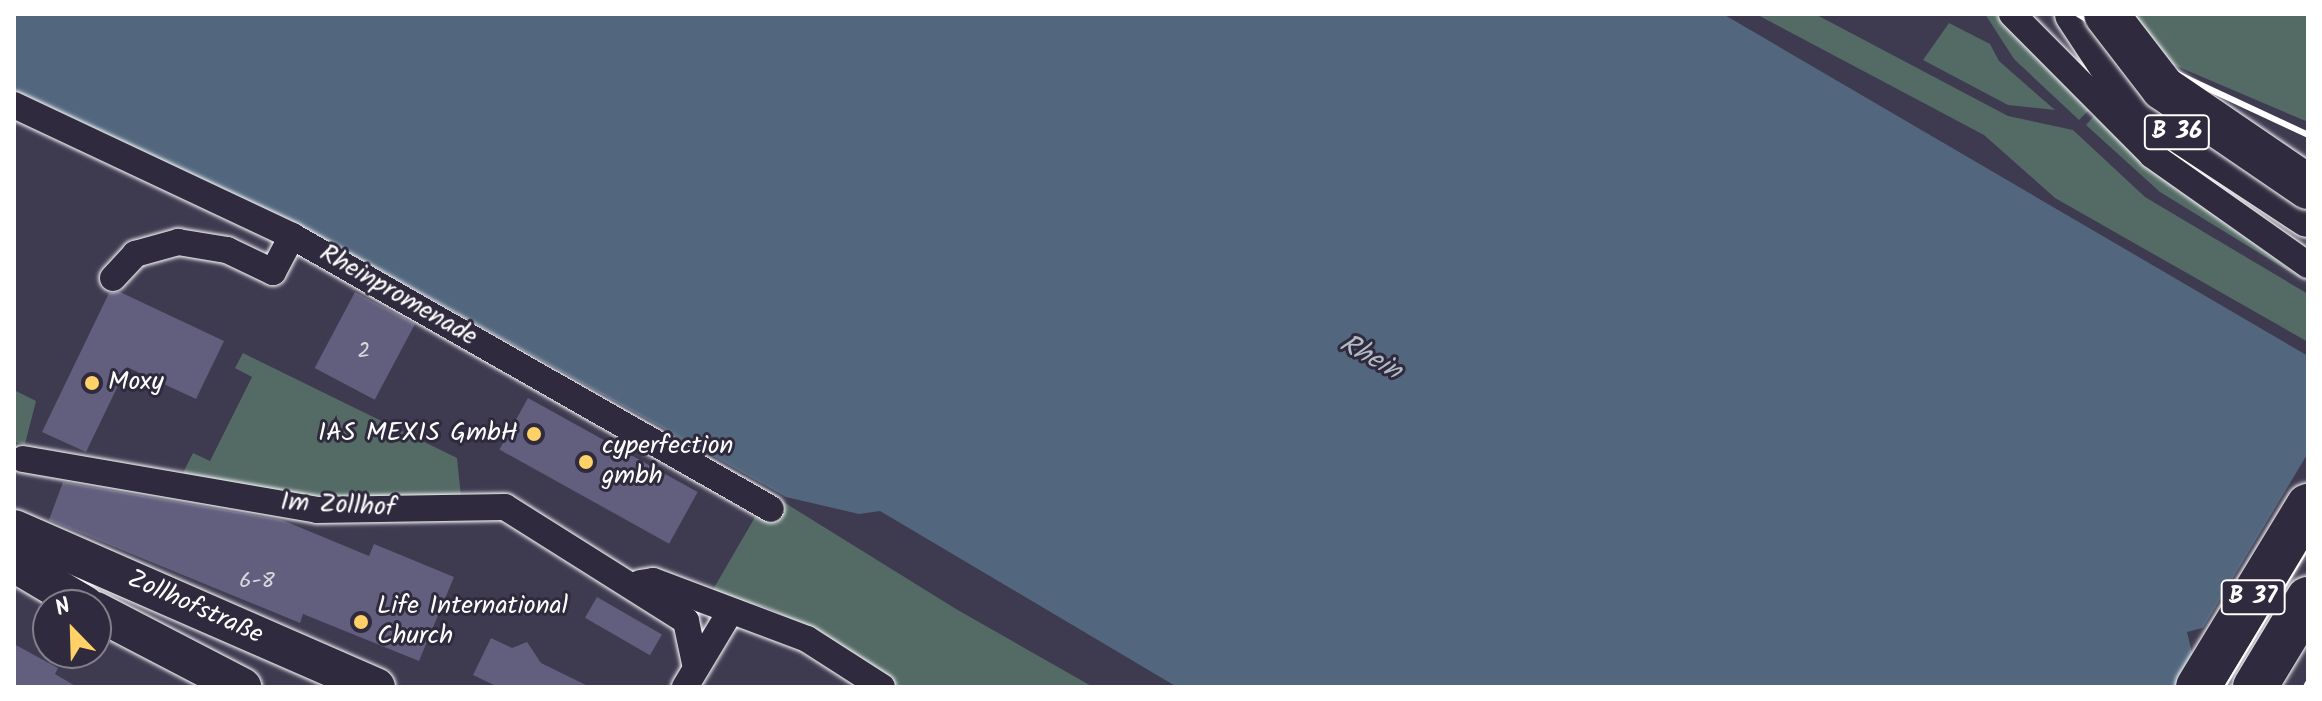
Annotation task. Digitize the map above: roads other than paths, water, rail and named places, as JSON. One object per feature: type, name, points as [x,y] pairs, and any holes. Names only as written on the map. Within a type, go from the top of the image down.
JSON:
[{"type":"highway","name":"B 36","points":[[2106,14],[2163,88],[2308,187]]},
{"type":"highway","name":"B 37","points":[[2198,687],[2308,506]]},
{"type":"highway","name":"B 37","points":[[2255,687],[2308,599]]},
{"type":"main road","name":"B 36","points":[[2076,14],[2113,70],[2165,122],[2308,216]]},
{"type":"main road","points":[[14,531],[79,589]]},
{"type":"main road","name":"Zollhofstraße","points":[[14,531],[376,687]]},
{"type":"main road","points":[[14,556],[73,589]]},
{"type":"main road","name":"Zollhofstraße","points":[[14,563],[70,589]]},
{"type":"main road","points":[[112,607],[314,687]]},
{"type":"main road","name":"Zollhofstraße","points":[[112,611],[242,687]]},
{"type":"street","points":[[2012,14],[2152,155],[2308,265]]},
{"type":"street","name":"Rheinpromenade","points":[[14,105],[292,236],[771,509]]},
{"type":"street","points":[[113,278],[135,254],[178,242],[227,250],[273,272],[292,236]]},
{"type":"street","name":"Im Zollhof","points":[[23,459],[317,510],[505,507],[637,583],[686,621],[690,678]]},
{"type":"street","name":"Im Zollhof","points":[[637,583],[653,581],[807,639],[882,687]]},
{"type":"street","points":[[690,678],[730,612]]},
{"type":"water","name":"Rhein","points":[[14,14],[1723,14],[2308,356],[2308,683],[2214,625],[2187,632],[2194,661],[2237,687],[1177,687],[880,511],[859,514],[786,497],[296,223],[14,90]]},
{"type":"tram line","points":[[2225,687],[2308,549]]},
{"type":"railway","points":[[2078,14],[2171,71],[2308,135]]},
{"type":"railway","points":[[2306,687],[2308,683]]},
{"type":"place","name":"Moxy","points":[[92,383]]},
{"type":"place","name":"IAS MEXIS GmbH","points":[[534,434]]},
{"type":"place","name":"cyperfection gmbh","points":[[586,462]]},
{"type":"place","name":"Life International Church","points":[[361,622]]}]
